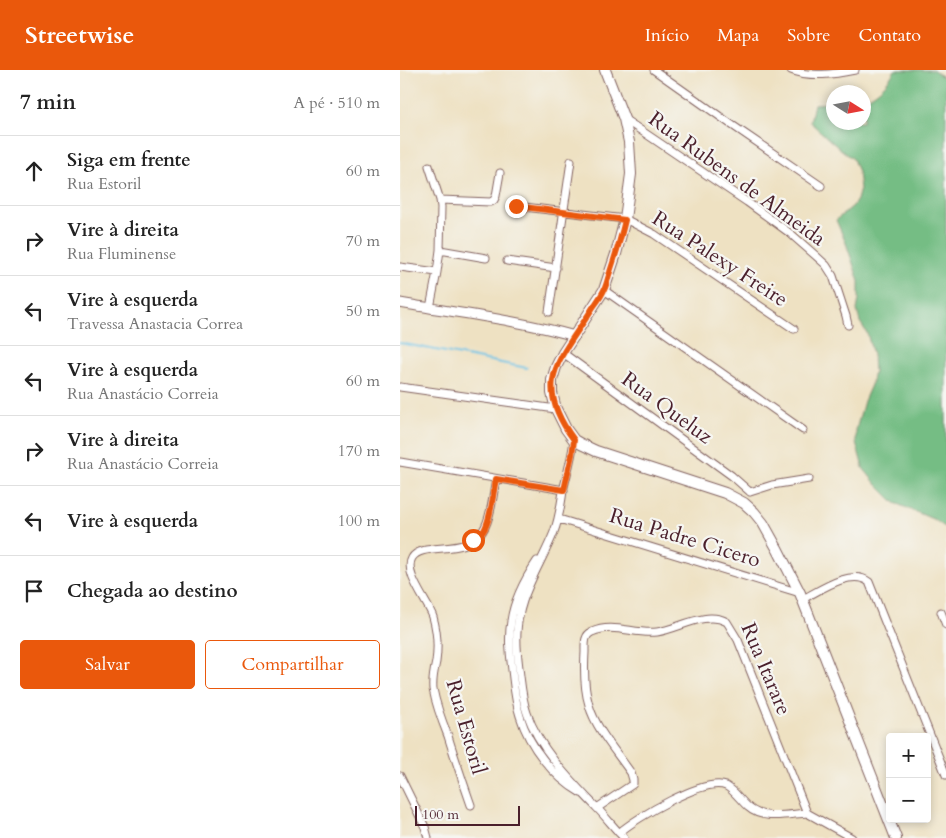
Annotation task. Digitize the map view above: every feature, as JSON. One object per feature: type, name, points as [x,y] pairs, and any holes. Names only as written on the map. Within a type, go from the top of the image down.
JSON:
[{"type":"main road","points":[[605,70],[624,119],[629,142],[631,174],[625,220],[604,290],[556,367],[552,380],[552,392],[556,409],[566,429],[574,440],[581,444],[725,493],[744,503],[763,523],[802,596],[896,838]]},
{"type":"street","points":[[654,70],[822,186]]},
{"type":"street","points":[[792,70],[797,73],[810,75],[855,70]]},
{"type":"street","name":"Rua Rubens de Almeida","points":[[624,119],[791,234],[826,265],[833,276],[848,326]]},
{"type":"street","points":[[550,312],[571,161]]},
{"type":"street","points":[[429,166],[441,207],[440,250],[430,308]]},
{"type":"street","points":[[440,200],[491,202],[496,196],[500,173]]},
{"type":"street","name":"Rua Palexy Freire","points":[[516,206],[625,220],[642,227],[794,329]]},
{"type":"street","points":[[440,250],[486,258]]},
{"type":"street","points":[[507,261],[556,268]]},
{"type":"street","points":[[400,267],[437,272]]},
{"type":"street","points":[[604,290],[803,430]]},
{"type":"street","points":[[400,303],[550,329],[575,336]]},
{"type":"street","name":"Rua Queluz","points":[[563,353],[732,476],[750,492]]},
{"type":"street","points":[[400,387],[556,409]]},
{"type":"street","points":[[574,440],[559,519],[545,552],[530,571],[525,581],[511,618],[510,642],[514,686],[520,716],[526,732],[545,762],[572,788],[583,794],[622,835],[642,816],[685,793],[701,788],[726,786],[753,812],[774,816],[807,813],[852,838]]},
{"type":"street","points":[[400,462],[564,490]]},
{"type":"street","name":"Rua Estoril","points":[[471,804],[433,689],[437,639],[433,617],[410,571],[409,565],[414,555],[421,551],[456,547],[468,543],[479,535],[486,526],[496,479]]},
{"type":"street","points":[[744,503],[750,492],[809,479]]},
{"type":"street","name":"Rua Padre Cicero","points":[[559,519],[802,596]]},
{"type":"street","points":[[802,596],[841,580],[858,577],[865,578],[870,582],[946,775]]},
{"type":"street","points":[[941,612],[946,624]]},
{"type":"street","name":"Rua Itarare","points":[[597,808],[633,784],[633,780],[631,773],[596,722],[588,705],[584,660],[587,635],[590,632],[602,629],[622,628],[656,632],[699,619],[711,618],[727,622],[738,640],[807,813]]},
{"type":"street","points":[[938,755],[946,750]]},
{"type":"street","points":[[400,776],[425,827],[428,838]]},
{"type":"green space","points":[[895,70],[934,70],[946,80],[946,528],[935,520],[895,503],[863,468],[856,442],[856,430],[874,372],[873,355],[867,333],[860,322],[857,310],[859,281],[836,220],[853,206],[857,200],[860,189],[858,172],[853,159],[810,122],[814,104],[826,103],[826,130],[871,130],[871,96],[882,88]]},
{"type":"waterway","points":[[400,343],[527,368]]},
{"type":"route","points":[[473,540],[486,526],[496,479],[564,490],[574,440],[556,409],[552,392],[552,380],[563,353],[604,290],[625,220],[516,206]]}]
